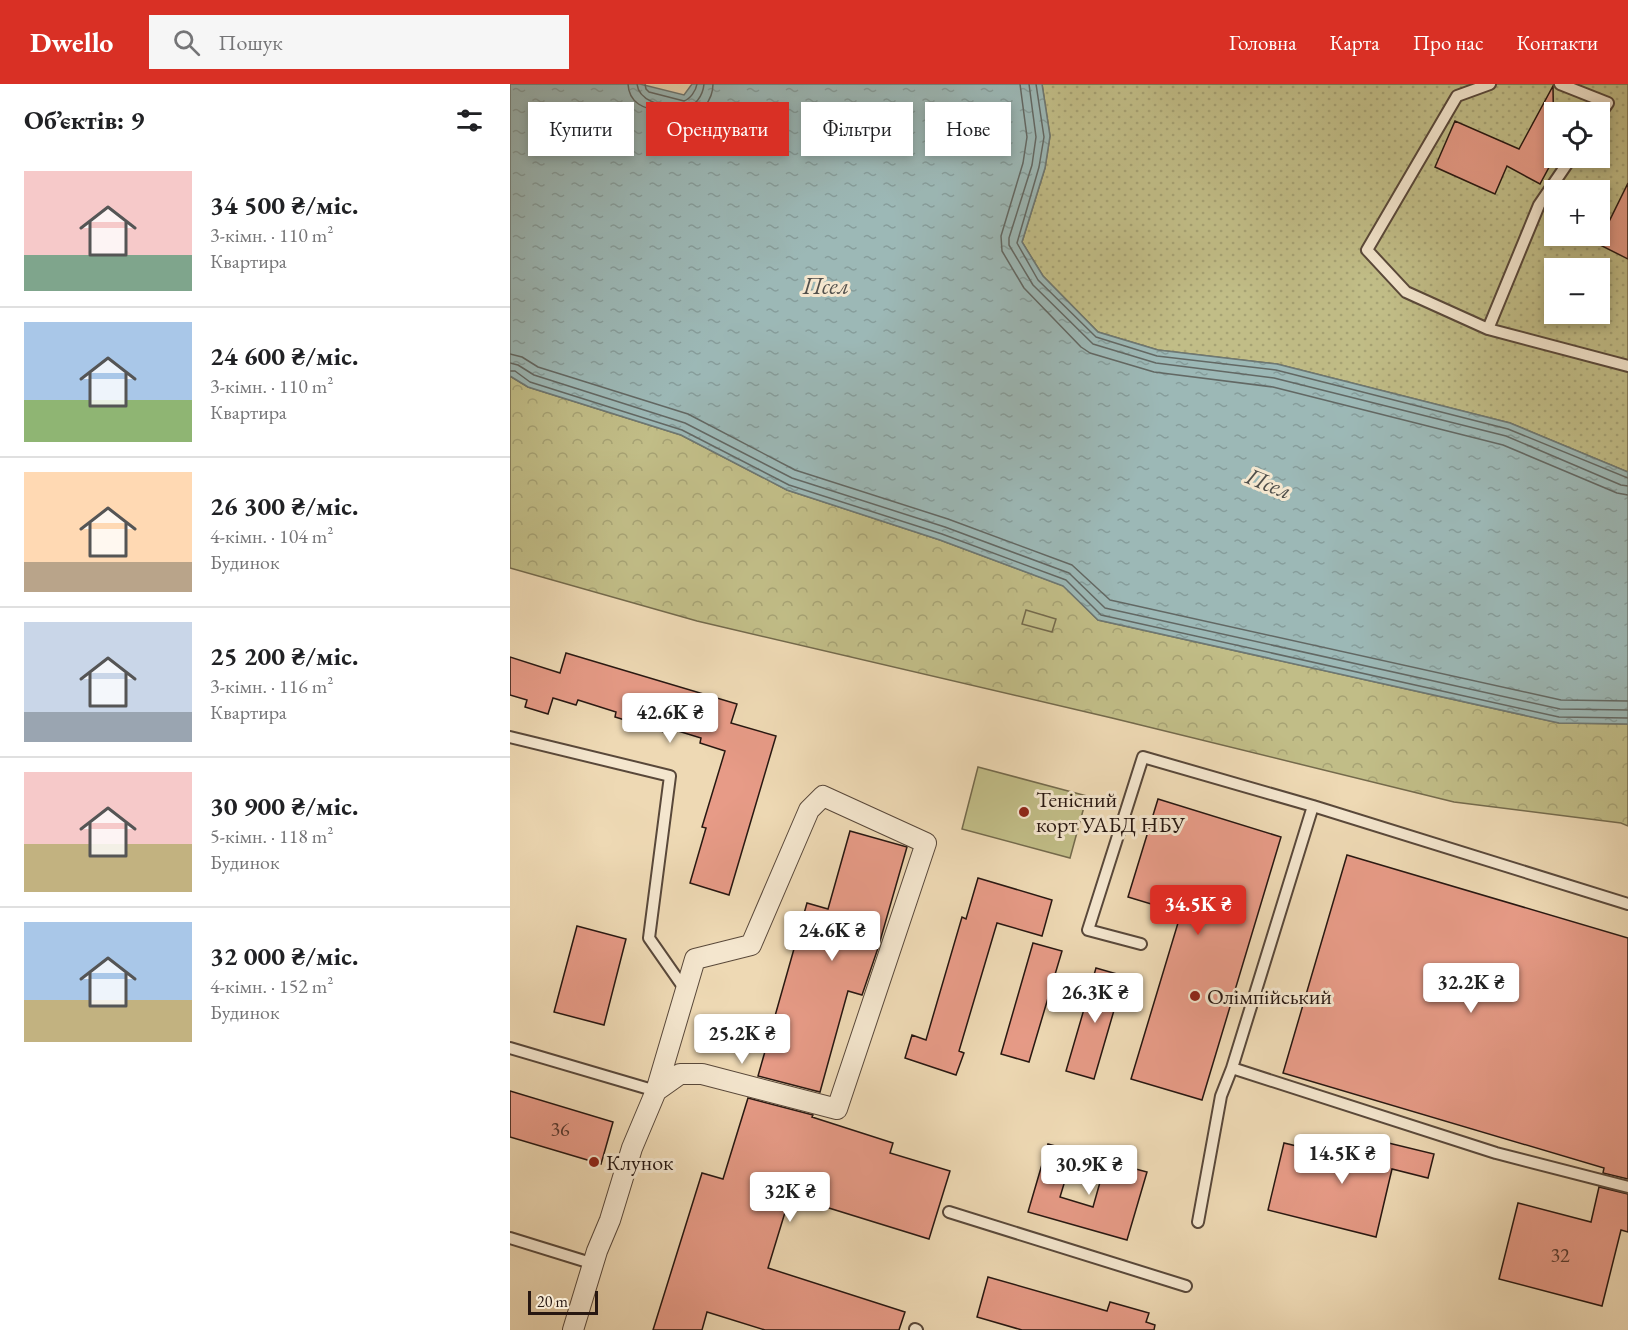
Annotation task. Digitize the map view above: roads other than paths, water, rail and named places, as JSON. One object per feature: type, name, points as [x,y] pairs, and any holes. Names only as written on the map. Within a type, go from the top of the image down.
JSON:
[{"type":"street","points":[[573,1330],[632,1148],[656,1090],[695,959],[751,945],[809,810],[823,796],[926,843],[837,1109],[702,1074],[680,1074],[656,1090]]},
{"type":"lane","points":[[1490,84],[1457,96],[1367,250],[1406,292],[1488,329],[1628,366]]},
{"type":"lane","points":[[1560,84],[1605,102]]},
{"type":"lane","points":[[1488,329],[1539,205],[1564,168]]},
{"type":"lane","points":[[510,737],[670,776],[649,938],[686,992]]},
{"type":"lane","points":[[1141,944],[1088,930],[1143,757],[1313,806],[1628,904]]},
{"type":"lane","points":[[1198,1222],[1221,1096],[1232,1068],[1313,806]]},
{"type":"lane","points":[[510,1048],[656,1090]]},
{"type":"lane","points":[[1232,1068],[1496,1153],[1628,1187]]},
{"type":"lane","points":[[949,1212],[1186,1286]]},
{"type":"lane","points":[[510,1238],[594,1264]]},
{"type":"water","name":"Псел","points":[[510,84],[640,84],[684,95],[692,84],[1042,84],[1050,136],[1045,168],[1022,242],[1043,276],[1098,332],[1158,350],[1277,364],[1510,423],[1628,472],[1628,724],[1559,723],[1098,620],[1063,586],[940,540],[787,490],[681,435],[528,387],[510,376]]},
{"type":"place","name":"Тенісний корт УАБД НБУ","points":[[1024,812]]},
{"type":"place","name":"Олімпійський","points":[[1195,996]]},
{"type":"place","name":"Клунок","points":[[594,1162]]}]
